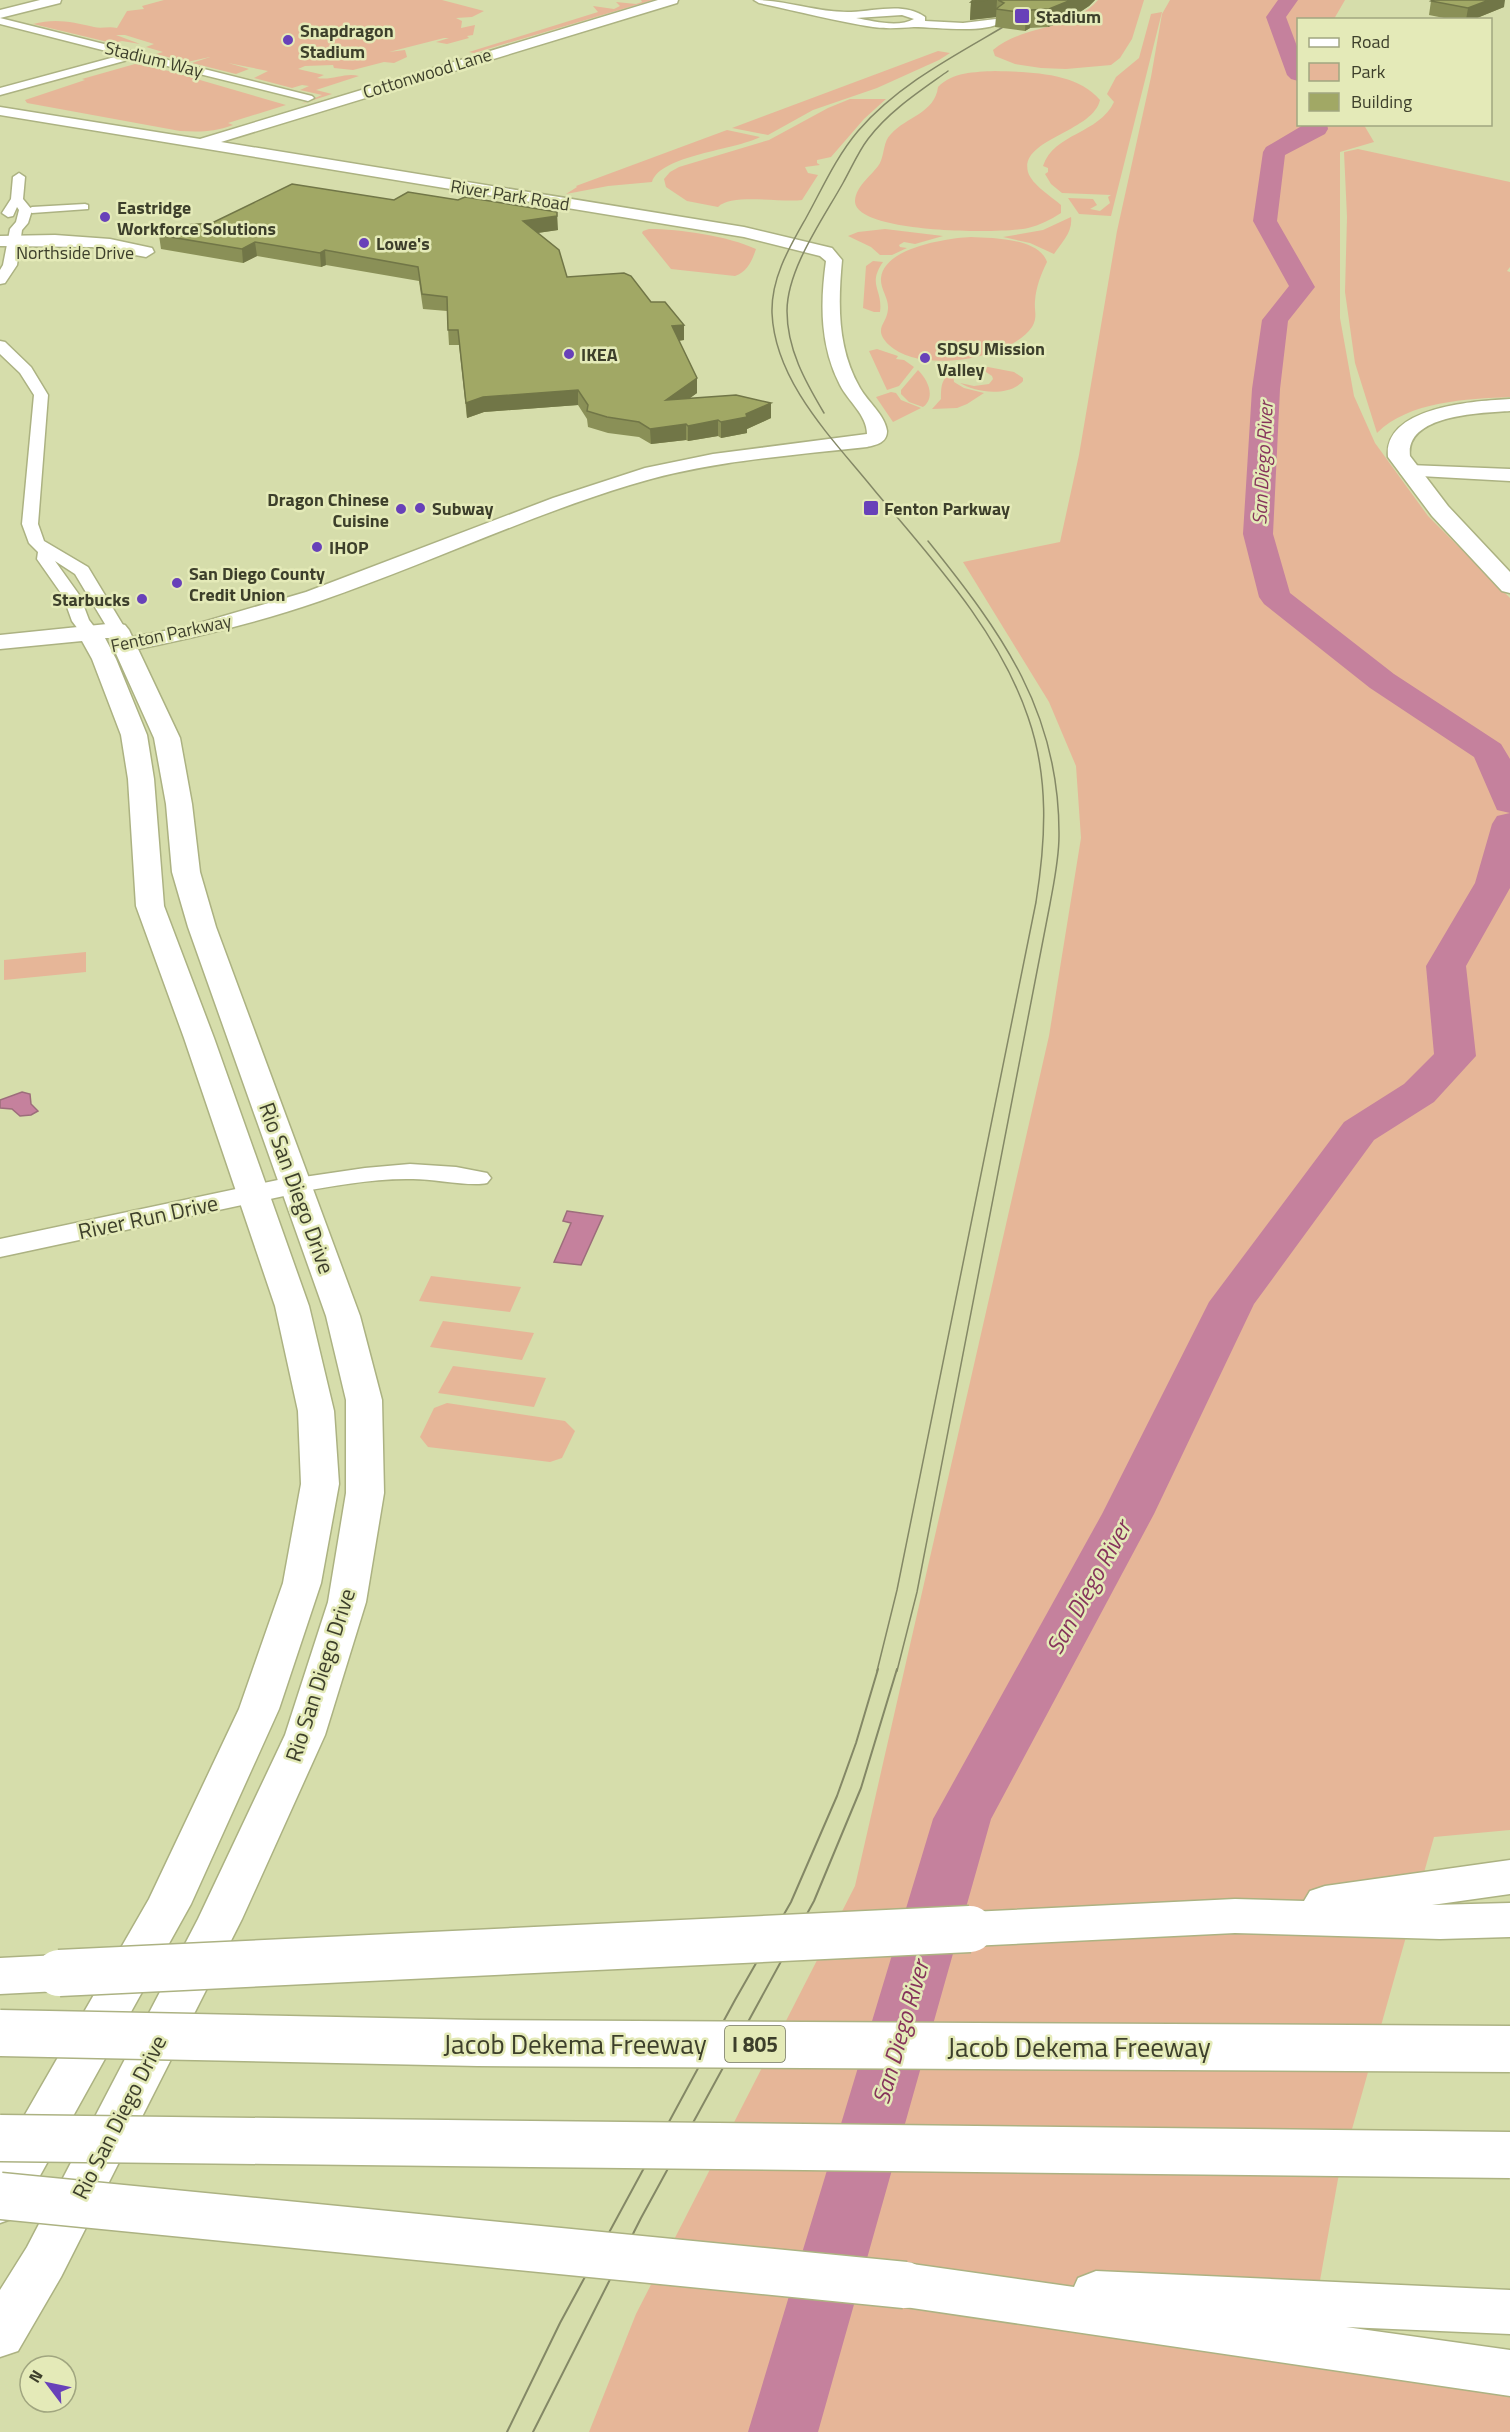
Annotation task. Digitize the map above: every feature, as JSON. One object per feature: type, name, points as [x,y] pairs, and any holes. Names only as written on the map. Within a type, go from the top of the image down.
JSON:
[{"type":"main road","points":[[1510,405],[1454,411],[1419,422],[1401,439],[1398,448],[1399,457],[1440,511],[1510,586]]},
{"type":"main road","name":"Fenton Parkway","points":[[0,642],[107,639]]},
{"type":"main road","name":"Fenton Parkway","points":[[0,660],[107,639]]},
{"type":"main road","name":"Rio San Diego Drive","points":[[0,2335],[44,2262],[220,1919],[305,1735],[347,1602],[365,1493],[364,1400],[343,1316],[202,927],[186,872],[167,738],[107,639]]},
{"type":"main road","name":"Rio San Diego Drive","points":[[0,2202],[172,1896],[259,1709],[302,1583],[320,1484],[315,1411],[292,1306],[150,906],[141,779],[134,735],[107,639]]},
{"type":"main road","points":[[150,906],[194,900]]},
{"type":"main road","points":[[1235,1916],[1510,1876]]},
{"type":"main road","points":[[0,1976],[1235,1916],[1440,1922],[1510,1920]]},
{"type":"main road","name":"Jacob Dekema Freeway","points":[[0,2033],[490,2043],[1510,2049]]},
{"type":"main road","points":[[0,2138],[1510,2155]]},
{"type":"main road","points":[[0,2196],[905,2284],[1510,2373]]},
{"type":"main road","points":[[905,2284],[1510,2312]]},
{"type":"street","points":[[0,14],[55,0]]},
{"type":"street","name":"Cottonwood Lane","points":[[200,144],[659,2],[672,0]]},
{"type":"street","points":[[759,0],[823,13],[849,15],[902,12],[920,17],[918,22],[913,24],[963,26],[996,22]]},
{"type":"street","name":"Stadium Way","points":[[0,21],[308,98]]},
{"type":"street","points":[[0,93],[135,55]]},
{"type":"street","name":"River Park Road","points":[[0,111],[744,232],[826,252],[834,260],[829,298],[832,336],[838,358],[848,384],[861,406],[877,426],[877,430]]},
{"type":"street","points":[[0,280],[10,265],[7,216],[10,207],[17,200],[19,177]]},
{"type":"street","points":[[32,210],[86,207]]},
{"type":"street","name":"Northside Drive","points":[[9,243],[118,244],[146,252],[9,243]]},
{"type":"street","points":[[0,345],[26,370],[41,395],[30,524],[37,543],[47,551],[69,561],[82,572],[107,639]]},
{"type":"street","points":[[433,530],[555,486],[669,457],[877,430]]},
{"type":"street","name":"Fenton Parkway","points":[[107,639],[201,629],[306,598],[571,497],[679,465],[867,441],[877,437],[877,430]]},
{"type":"street","points":[[761,453],[789,442]]},
{"type":"street","points":[[1409,471],[1510,475]]},
{"type":"street","points":[[47,551],[45,559],[71,596],[81,620],[107,639]]},
{"type":"street","name":"Fenton Parkway","points":[[107,639],[291,583]]},
{"type":"street","points":[[297,1185],[372,1172],[411,1169],[456,1173],[479,1178]]},
{"type":"street","name":"River Run Drive","points":[[0,1248],[297,1185]]},
{"type":"green space","name":"Snapdragon Stadium","points":[[164,0],[442,0],[484,11],[472,17],[456,18],[462,21],[461,28],[475,25],[473,35],[467,36],[469,38],[447,44],[436,42],[449,38],[444,38],[389,52],[405,50],[407,57],[394,63],[384,62],[353,70],[334,68],[333,65],[305,66],[298,69],[324,75],[317,78],[359,76],[316,90],[332,94],[301,104],[322,95],[300,90],[309,86],[302,85],[292,88],[254,78],[268,71],[228,63],[249,69],[236,74],[192,63],[210,57],[187,62],[156,54],[163,52],[146,47],[154,44],[125,35],[116,35],[140,44],[122,41],[112,43],[33,24],[57,21],[97,28],[117,28],[127,11],[144,9],[142,6]]},
{"type":"green space","points":[[641,0],[653,0],[474,53],[469,52],[598,12],[593,6],[614,9],[620,6],[616,2],[636,4],[642,2]]},
{"type":"green space","points":[[1098,0],[1144,0],[1132,39],[1120,58],[1111,65],[1066,69],[1041,68],[1015,64],[995,56],[993,50],[1005,42],[1075,17]]},
{"type":"green space","points":[[1170,0],[1345,0],[1335,18],[1297,18],[1297,126],[1365,126],[1374,142],[1340,152],[1340,318],[1354,396],[1375,443],[1428,516],[1510,598],[1510,1830],[1434,1837],[1338,2179],[1305,2365],[1510,2395],[1510,2432],[589,2432],[636,2314],[855,1886],[1049,1036],[1081,838],[1076,766],[1049,702],[963,562],[1060,542],[1079,455],[1117,231],[1151,77],[1162,14]]},
{"type":"green space","points":[[1162,12],[1111,216],[1079,214],[1068,198],[1093,199],[1097,205],[1090,209],[1100,211],[1110,203],[1108,197],[1111,195],[1062,193],[1051,184],[1045,174],[1048,168],[1043,166],[1057,147],[1107,113],[1114,102],[1107,94],[1116,77],[1139,58],[1151,14]]},
{"type":"green space","points":[[938,51],[950,53],[877,88],[813,110],[768,135],[732,128]]},
{"type":"green space","points":[[135,64],[169,71],[286,105],[228,123],[233,125],[226,127],[213,130],[180,131],[27,103],[25,100],[85,80],[82,79]]},
{"type":"green space","points":[[995,71],[1052,75],[1079,84],[1100,100],[1095,111],[1085,120],[1045,143],[1034,151],[1028,161],[1030,177],[1061,205],[1061,213],[1028,228],[962,231],[903,226],[878,220],[861,212],[855,201],[856,195],[880,163],[891,134],[926,109],[936,96],[938,87],[950,78],[964,74]]},
{"type":"green space","points":[[850,99],[886,99],[864,119],[831,157],[817,160],[820,165],[805,167],[808,173],[818,175],[802,200],[745,199],[734,200],[718,207],[687,201],[666,187],[664,179],[679,167],[769,140],[828,108]]},
{"type":"green space","points":[[727,130],[760,137],[683,159],[658,173],[652,182],[608,186],[566,194],[576,186]]},
{"type":"green space","points":[[1358,149],[1510,182],[1510,267],[1507,271],[1510,272],[1510,397],[1457,401],[1422,408],[1390,422],[1377,433],[1355,363],[1345,292],[1347,217],[1344,152]]},
{"type":"green space","points":[[1071,217],[1069,232],[1054,254],[1030,243],[1003,237],[1043,230]]},
{"type":"green space","points":[[649,229],[704,234],[732,240],[756,249],[748,266],[735,276],[671,269],[642,233]]},
{"type":"green space","points":[[885,229],[943,236],[915,244],[904,242],[899,245],[900,247],[907,248],[892,255],[880,255],[871,247],[848,236],[858,232]]},
{"type":"green space","points":[[971,237],[1014,241],[1035,248],[1042,254],[1047,262],[1036,291],[1035,317],[1032,327],[1004,348],[985,355],[963,359],[941,361],[921,359],[903,354],[889,345],[881,330],[888,309],[881,282],[885,267],[893,259],[919,246],[948,239]]},
{"type":"green space","points":[[873,261],[883,262],[876,276],[880,312],[863,308],[866,266]]},
{"type":"green space","points":[[877,349],[898,356],[896,359],[904,360],[914,367],[899,386],[887,390],[869,351]]},
{"type":"green space","points":[[988,367],[1014,372],[1023,378],[1023,381],[1010,389],[992,392],[960,383],[974,386],[989,384],[993,379],[992,376],[980,368]]},
{"type":"green space","points":[[956,369],[964,369],[953,375],[954,382],[964,388],[984,393],[957,408],[932,409],[941,399],[945,378]]},
{"type":"green space","points":[[918,370],[925,379],[930,394],[923,407],[909,402],[901,394],[901,390]]},
{"type":"green space","points":[[891,392],[896,393],[901,400],[921,408],[893,422],[876,397]]},
{"type":"green space","points":[[86,952],[86,972],[4,980],[4,960]]},
{"type":"green space","points":[[431,1276],[521,1287],[510,1312],[419,1301]]},
{"type":"green space","points":[[443,1321],[534,1333],[522,1360],[430,1347]]},
{"type":"green space","points":[[453,1366],[546,1378],[534,1407],[438,1393]]},
{"type":"green space","points":[[447,1403],[565,1421],[575,1431],[562,1458],[550,1462],[428,1447],[420,1437],[434,1408]]},
{"type":"shaded area","points":[[22,1092],[30,1094],[31,1104],[38,1111],[31,1115],[20,1116],[12,1109],[0,1108],[0,1100]]},
{"type":"shaded area","points":[[567,1211],[603,1216],[581,1265],[554,1262],[571,1223],[563,1221]]},
{"type":"building","points":[[998,0],[1071,0],[1049,9],[1031,10],[1026,13],[996,9],[1004,3]]},
{"type":"building","points":[[1489,0],[1468,8],[1431,1]]},
{"type":"building","points":[[292,184],[394,200],[408,192],[458,200],[465,197],[557,212],[557,216],[523,221],[559,250],[567,277],[624,273],[631,276],[651,302],[665,302],[684,325],[672,326],[697,378],[666,400],[736,395],[771,403],[746,414],[747,417],[650,429],[639,422],[587,411],[588,405],[578,390],[483,397],[466,403],[458,330],[448,330],[447,297],[422,294],[418,267],[325,250],[320,253],[255,242],[242,249],[159,235],[159,227],[212,223]]},
{"type":"waterway","name":"San Diego River","points":[[1288,0],[1276,17],[1297,72]]},
{"type":"waterway","name":"San Diego River","points":[[1316,126],[1317,129],[1274,152],[1265,221],[1302,287],[1275,320],[1266,389],[1258,534],[1275,597],[1382,681],[1489,751],[1510,802]]},
{"type":"waterway","name":"San Diego River","points":[[783,2432],[962,1819],[1128,1514],[1232,1302],[1359,1131],[1419,1093],[1455,1056],[1446,966],[1494,883],[1510,824]]},
{"type":"tram line","points":[[877,1671],[897,1590],[1036,902],[1042,855],[1044,808],[1040,762],[1035,740],[1015,685],[1000,655],[962,597],[809,409],[784,363],[776,339],[772,300],[778,275],[788,252],[836,162],[858,131],[912,83],[1015,20]]},
{"type":"tram line","points":[[824,413],[798,364],[790,338],[787,311],[793,278],[807,245],[868,139],[895,110],[948,71]]},
{"type":"tram line","points":[[897,1671],[917,1592],[1050,904],[1059,845],[1057,791],[1038,712],[1022,676],[1002,642],[980,608],[928,541]]},
{"type":"tram line","points":[[507,2432],[560,2323],[735,2000],[791,1902],[837,1796],[878,1669]]},
{"type":"tram line","points":[[533,2432],[641,2218],[814,1901],[861,1788],[897,1669]]},
{"type":"place","name":"Stadium","points":[[1022,16]]},
{"type":"place","name":"Snapdragon Stadium","points":[[288,40]]},
{"type":"place","name":"Eastridge Workforce Solutions","points":[[105,217]]},
{"type":"place","name":"Lowe's","points":[[364,243]]},
{"type":"place","name":"IKEA","points":[[569,354]]},
{"type":"place","name":"SDSU Mission Valley","points":[[925,358]]},
{"type":"place","name":"Subway","points":[[420,508]]},
{"type":"place","name":"Fenton Parkway","points":[[871,508]]},
{"type":"place","name":"Dragon Chinese Cuisine","points":[[401,509]]},
{"type":"place","name":"IHOP","points":[[317,547]]},
{"type":"place","name":"San Diego County Credit Union","points":[[177,583]]},
{"type":"place","name":"Starbucks","points":[[142,599]]}]
